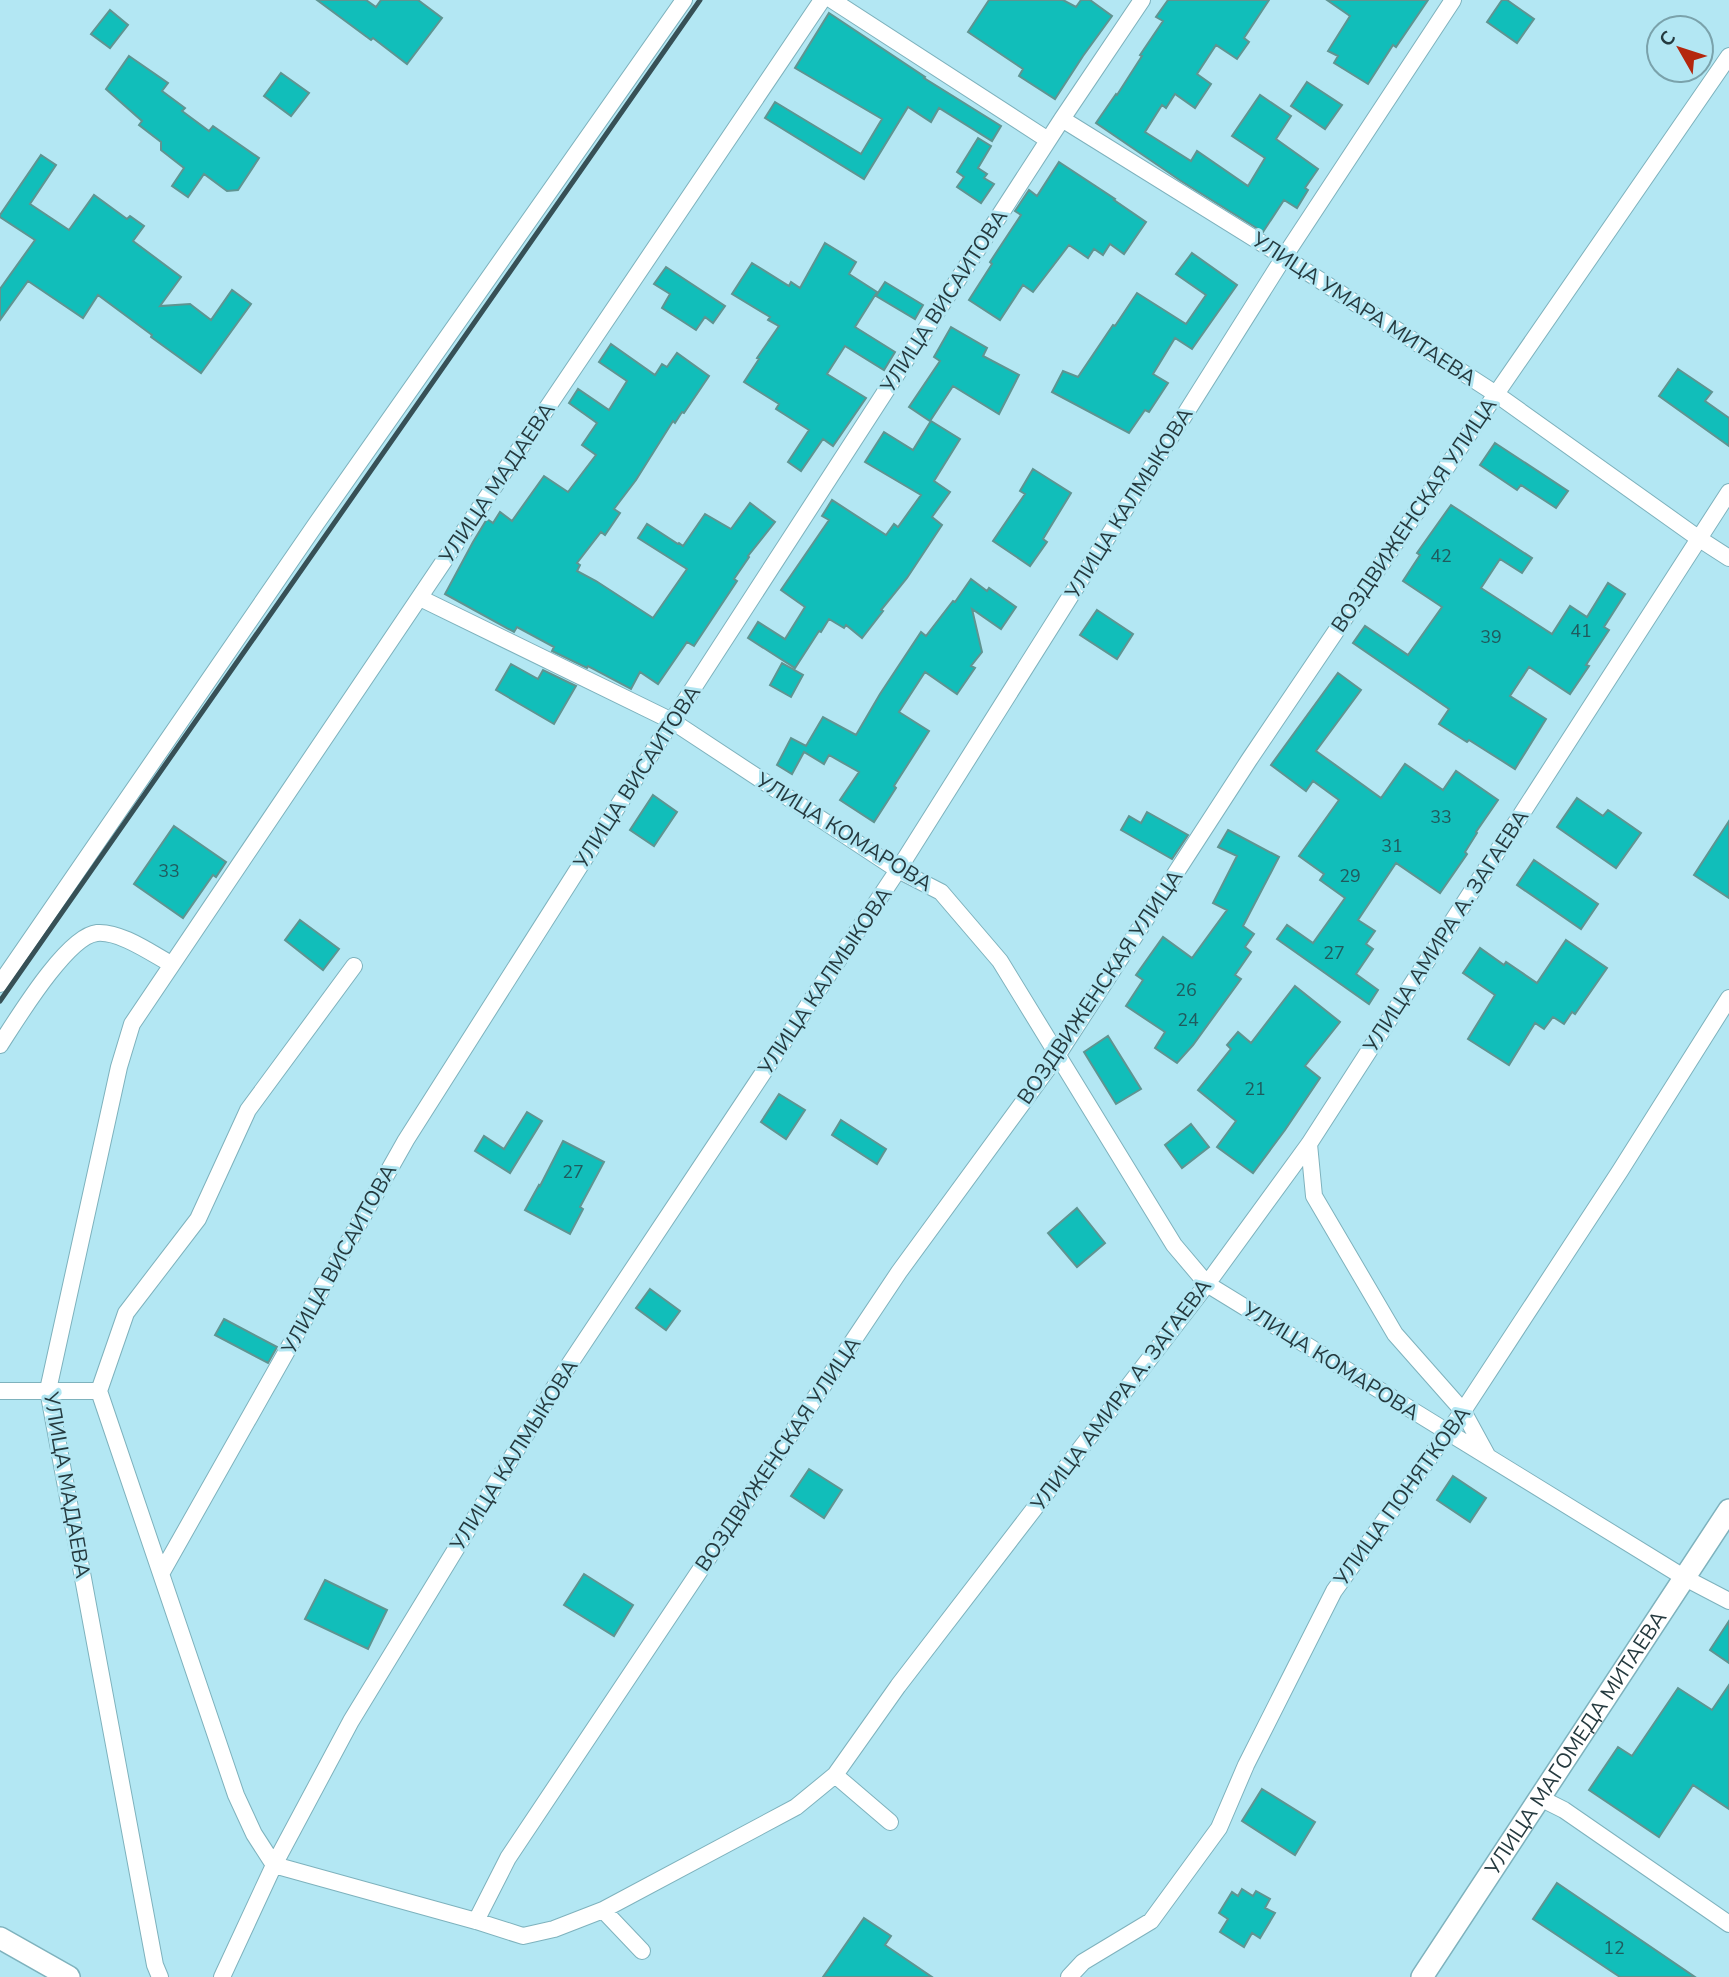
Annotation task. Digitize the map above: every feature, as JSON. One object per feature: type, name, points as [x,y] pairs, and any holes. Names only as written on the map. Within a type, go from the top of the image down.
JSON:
[{"type":"street","points":[[0,984],[316,524],[684,0]]},
{"type":"street","name":"УЛИЦА МАДАЕВА","points":[[160,1977],[155,1965],[48,1390],[119,1067],[132,1024],[822,0]]},
{"type":"street","points":[[832,0],[1048,140]]},
{"type":"street","name":"УЛИЦА ВИСАИТОВА","points":[[162,1573],[406,1140],[672,721],[1048,140],[1142,0]]},
{"type":"street","name":"УЛИЦА КАЛМЫКОВА","points":[[222,1977],[274,1865],[351,1721],[559,1380],[898,870],[1284,257],[1453,0]]},
{"type":"street","name":"ВОЗДВИЖЕНСКАЯ УЛИЦА","points":[[476,1921],[508,1858],[899,1272],[1057,1056],[1249,760],[1496,394],[1729,56]]},
{"type":"street","name":"УЛИЦА УМАРА МИТАЕВА","points":[[1062,119],[1284,257],[1496,394],[1729,558]]},
{"type":"street","name":"УЛИЦА АМИРА А. ЗАГАЕВА","points":[[274,1865],[523,1936],[554,1929],[603,1910],[796,1807],[835,1775],[898,1686],[1207,1283],[1310,1144],[1729,492]]},
{"type":"street","name":"УЛИЦА КОМАРОВА","points":[[420,598],[672,721],[898,870],[941,892],[1000,961],[1174,1245],[1207,1283],[1685,1578],[1729,1601]]},
{"type":"street","points":[[0,1045],[44,979],[72,946],[96,933],[120,937],[171,964]]},
{"type":"street","points":[[274,1865],[254,1834],[236,1795],[99,1391],[126,1313],[198,1219],[248,1110],[354,966]]},
{"type":"street","name":"УЛИЦА ПОНЯТКОВА","points":[[1069,1977],[1083,1962],[1151,1921],[1219,1828],[1246,1765],[1334,1591],[1464,1411],[1729,998]]},
{"type":"street","points":[[1310,1144],[1314,1196],[1395,1334],[1464,1411],[1488,1456]]},
{"type":"street","points":[[0,1391],[99,1391]]},
{"type":"street","name":"УЛИЦА МАГОМЕДА МИТАЕВА","points":[[1422,1977],[1729,1510]]},
{"type":"street","points":[[835,1775],[890,1822]]},
{"type":"street","points":[[1540,1798],[1564,1810],[1729,1924]]},
{"type":"street","points":[[603,1910],[642,1951]]},
{"type":"street","points":[[0,1938],[69,1977]]},
{"type":"building","points":[[317,0],[366,0],[376,7],[381,0],[418,0],[442,18],[407,64]]},
{"type":"building","points":[[989,0],[1063,0],[1076,7],[1081,0],[1090,0],[1112,16],[1055,99],[1019,76],[1023,69],[968,32]]},
{"type":"building","points":[[1168,0],[1269,0],[1244,38],[1249,42],[1237,59],[1216,45],[1197,74],[1211,84],[1195,108],[1175,94],[1166,108],[1162,105],[1145,132],[1191,161],[1197,151],[1248,186],[1265,158],[1232,136],[1260,95],[1291,116],[1276,139],[1318,169],[1305,188],[1308,190],[1297,208],[1284,200],[1263,232],[1181,181],[1096,123],[1117,95],[1163,21],[1156,17]]},
{"type":"building","points":[[1327,0],[1428,0],[1396,47],[1393,45],[1368,84],[1334,63],[1338,56],[1328,51],[1350,16]]},
{"type":"building","points":[[1502,0],[1507,0],[1534,19],[1517,43],[1487,22]]},
{"type":"building","points":[[110,10],[128,25],[110,48],[91,34]]},
{"type":"building","points":[[829,13],[924,78],[1001,126],[992,141],[939,108],[931,122],[908,107],[864,179],[765,118],[775,102],[861,154],[882,119],[795,68]]},
{"type":"building","points":[[129,56],[168,83],[162,91],[185,108],[182,111],[209,131],[213,126],[259,158],[238,190],[227,191],[204,174],[188,197],[172,186],[184,168],[161,150],[161,142],[139,125],[142,121],[106,89]]},
{"type":"building","points":[[281,73],[309,93],[291,116],[264,96]]},
{"type":"building","points":[[1307,82],[1342,105],[1325,129],[1291,106]]},
{"type":"building","points":[[978,138],[991,146],[978,168],[987,174],[984,178],[994,184],[981,203],[957,187],[964,177],[957,172]]},
{"type":"building","points":[[41,155],[56,165],[30,204],[69,230],[94,195],[127,219],[130,216],[144,226],[133,241],[181,277],[160,306],[190,304],[211,320],[232,290],[251,304],[201,373],[98,295],[83,318],[28,281],[0,320],[0,289],[35,240],[0,215]]},
{"type":"building","points":[[1059,162],[1146,222],[1124,254],[1110,244],[1103,255],[1094,249],[1088,258],[1069,245],[1033,292],[1023,285],[1000,320],[969,300],[1021,215],[1015,211],[1029,190],[1037,196]]},
{"type":"building","points":[[825,243],[856,262],[849,274],[877,292],[855,327],[895,352],[884,370],[845,346],[827,374],[866,398],[833,446],[823,439],[801,471],[788,462],[809,430],[776,409],[779,404],[744,382],[779,326],[768,320],[770,317],[732,294],[752,263],[789,286],[791,282],[800,288]]},
{"type":"building","points":[[1192,253],[1237,285],[1192,349],[1175,338],[1153,374],[1168,383],[1149,412],[1145,410],[1129,433],[1052,392],[1063,371],[1078,377],[1137,293],[1186,324],[1206,295],[1176,274]]},
{"type":"building","points":[[666,267],[725,306],[713,323],[705,317],[696,330],[662,308],[670,294],[654,284]]},
{"type":"building","points":[[885,282],[923,305],[915,319],[876,296]]},
{"type":"building","points":[[951,327],[987,348],[983,356],[1019,375],[999,414],[953,386],[930,421],[909,407],[940,361],[934,357]]},
{"type":"building","points":[[611,344],[655,375],[662,364],[667,367],[677,353],[709,376],[684,413],[682,412],[675,423],[673,421],[636,480],[614,509],[620,513],[605,535],[601,532],[577,563],[580,565],[577,571],[653,618],[687,569],[638,538],[647,524],[683,546],[705,514],[731,529],[750,503],[775,522],[748,556],[734,579],[737,581],[694,646],[687,642],[658,684],[640,672],[631,689],[552,651],[554,647],[517,627],[514,632],[445,594],[487,519],[493,523],[500,512],[512,521],[544,476],[568,492],[596,455],[582,445],[597,423],[569,403],[578,389],[609,410],[627,381],[599,362]]},
{"type":"building","points":[[1678,369],[1712,392],[1705,401],[1729,418],[1729,446],[1659,396]]},
{"type":"building","points":[[931,421],[960,439],[934,481],[950,492],[932,517],[942,525],[862,638],[846,625],[844,628],[829,619],[795,668],[748,638],[758,622],[785,639],[805,607],[781,590],[829,520],[822,516],[832,500],[886,535],[894,524],[898,527],[921,495],[865,462],[884,432],[913,450]]},
{"type":"building","points":[[1495,443],[1568,491],[1556,508],[1521,485],[1517,490],[1480,465]]},
{"type":"building","points":[[1033,469],[1071,493],[1043,539],[1047,542],[1030,566],[993,541],[1025,494],[1020,491]]},
{"type":"building","points":[[1451,505],[1532,558],[1522,573],[1500,559],[1481,588],[1552,634],[1570,606],[1587,617],[1608,583],[1625,594],[1604,627],[1609,630],[1570,694],[1529,667],[1510,696],[1546,719],[1515,769],[1439,724],[1449,709],[1353,643],[1365,626],[1408,655],[1442,607],[1403,581],[1420,555],[1417,553]]},
{"type":"building","points":[[971,579],[1016,607],[1001,629],[972,609],[982,652],[971,666],[975,668],[957,694],[925,672],[899,712],[929,731],[874,822],[840,800],[859,772],[829,755],[824,764],[804,752],[792,774],[777,765],[791,738],[806,746],[823,717],[856,735],[921,632],[926,636]]},
{"type":"building","points":[[1097,610],[1133,634],[1117,659],[1080,635]]},
{"type":"building","points":[[782,663],[803,675],[791,697],[770,685]]},
{"type":"building","points":[[511,664],[538,679],[543,670],[576,686],[554,724],[496,690]]},
{"type":"building","points":[[1338,673],[1361,690],[1316,751],[1381,798],[1405,764],[1443,790],[1456,771],[1498,800],[1476,832],[1465,852],[1467,854],[1440,893],[1396,863],[1358,920],[1375,931],[1366,944],[1373,949],[1356,974],[1378,990],[1369,1004],[1277,939],[1287,925],[1313,943],[1345,898],[1320,880],[1324,874],[1299,856],[1339,800],[1313,781],[1306,791],[1271,765]]},
{"type":"building","points":[[653,795],[677,812],[654,846],[630,830]]},
{"type":"building","points":[[1577,798],[1603,816],[1608,810],[1641,833],[1616,868],[1557,827]]},
{"type":"building","points":[[1147,812],[1188,835],[1172,859],[1121,830],[1129,816],[1141,823]]},
{"type":"building","points":[[1729,821],[1729,898],[1694,875]]},
{"type":"building","points":[[174,826],[226,862],[216,877],[213,875],[183,918],[134,884]]},
{"type":"building","points":[[1228,830],[1279,857],[1243,926],[1254,934],[1245,947],[1251,952],[1235,975],[1241,979],[1177,1063],[1155,1048],[1165,1032],[1126,1006],[1143,980],[1136,975],[1163,937],[1192,958],[1227,910],[1213,903],[1237,856],[1218,847]]},
{"type":"building","points":[[1534,860],[1598,904],[1581,929],[1517,885]]},
{"type":"building","points":[[300,920],[339,949],[323,970],[285,940]]},
{"type":"building","points":[[1566,940],[1607,968],[1575,1014],[1572,1012],[1564,1024],[1553,1017],[1544,1029],[1535,1023],[1509,1065],[1468,1039],[1495,995],[1463,973],[1480,948],[1537,983]]},
{"type":"building","points":[[1295,986],[1340,1022],[1305,1066],[1320,1078],[1253,1173],[1217,1147],[1236,1121],[1198,1090],[1231,1049],[1227,1045],[1238,1032],[1251,1043]]},
{"type":"building","points":[[1108,1036],[1141,1089],[1116,1104],[1084,1052]]},
{"type":"building","points":[[779,1094],[805,1110],[786,1139],[761,1122]]},
{"type":"building","points":[[527,1112],[542,1121],[510,1173],[475,1151],[484,1136],[504,1149]]},
{"type":"building","points":[[841,1120],[886,1149],[877,1164],[832,1135]]},
{"type":"building","points":[[1191,1124],[1209,1147],[1182,1168],[1165,1145]]},
{"type":"building","points":[[563,1141],[604,1162],[580,1207],[583,1209],[570,1234],[525,1210]]},
{"type":"building","points":[[1077,1208],[1105,1243],[1077,1267],[1048,1233]]},
{"type":"building","points":[[650,1289],[680,1311],[666,1330],[636,1308]]},
{"type":"building","points":[[224,1319],[277,1347],[268,1363],[215,1335]]},
{"type":"building","points":[[809,1469],[842,1490],[824,1518],[791,1496]]},
{"type":"building","points":[[1453,1476],[1486,1498],[1470,1522],[1437,1500]]},
{"type":"building","points":[[584,1574],[633,1605],[614,1636],[564,1605]]},
{"type":"building","points":[[325,1580],[387,1610],[368,1649],[305,1619]]},
{"type":"building","points":[[1729,1621],[1729,1663],[1710,1650]]},
{"type":"building","points":[[1729,1685],[1729,1809],[1693,1785],[1659,1837],[1589,1790],[1618,1747],[1632,1756],[1678,1688],[1712,1710]]},
{"type":"building","points":[[1262,1789],[1315,1822],[1295,1855],[1242,1821]]},
{"type":"building","points":[[1557,1883],[1695,1977],[1620,1977],[1533,1919]]},
{"type":"building","points":[[1242,1889],[1253,1896],[1256,1891],[1270,1899],[1265,1908],[1275,1913],[1260,1938],[1252,1933],[1244,1947],[1220,1932],[1228,1919],[1219,1913],[1232,1892],[1238,1896]]},
{"type":"building","points":[[864,1918],[891,1936],[885,1945],[932,1977],[823,1977]]},
{"type":"railway","points":[[0,1001],[700,0]]}]
